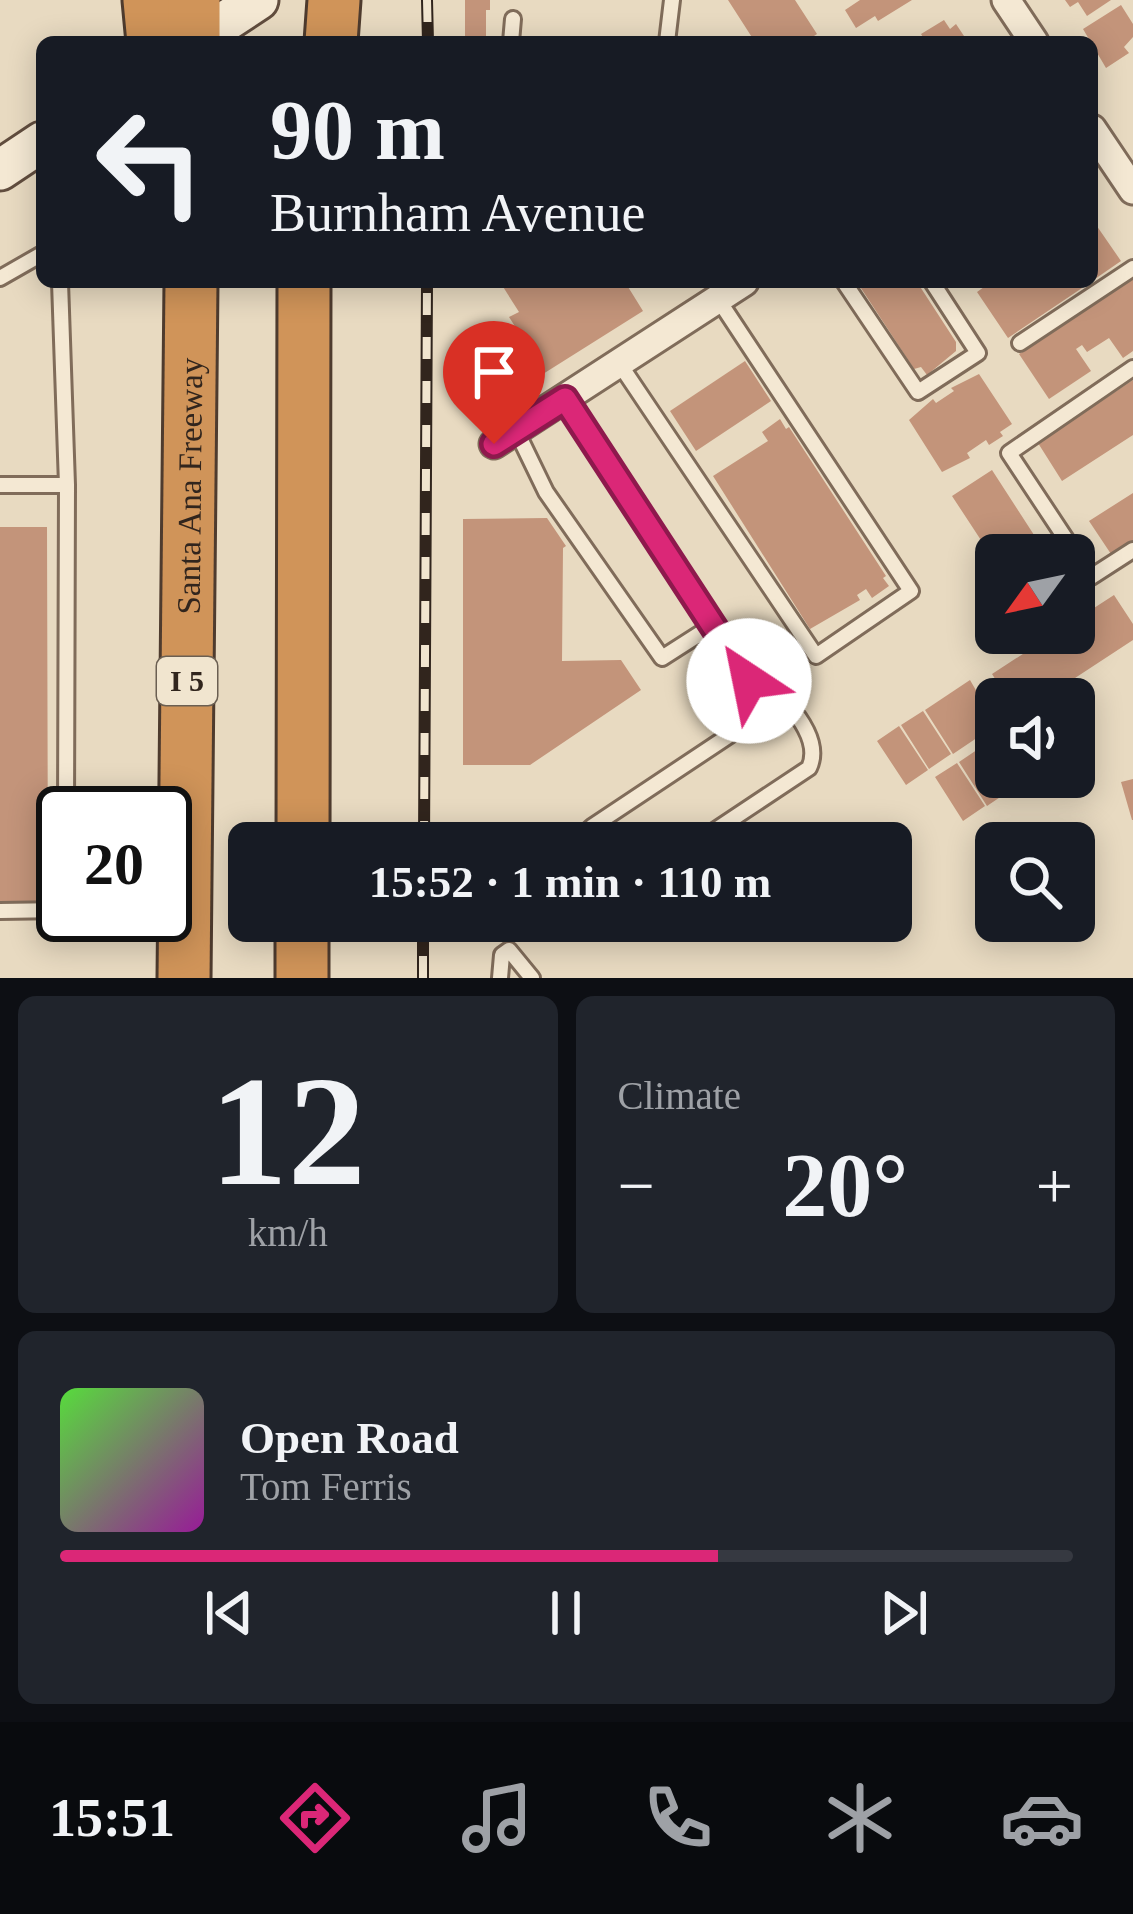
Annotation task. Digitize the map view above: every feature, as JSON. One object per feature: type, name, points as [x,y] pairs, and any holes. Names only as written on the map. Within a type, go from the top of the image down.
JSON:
[{"type":"highway","points":[[149,0],[152,36]]},
{"type":"highway","points":[[194,0],[194,36]]},
{"type":"highway","points":[[304,0],[304,36]]},
{"type":"highway","points":[[331,36],[334,0]]},
{"type":"highway","points":[[179,288],[190,383]]},
{"type":"highway","name":"Santa Ana Freeway","points":[[184,978],[191,288]]},
{"type":"highway","points":[[302,822],[304,288]]},
{"type":"highway","points":[[302,942],[302,978]]},
{"type":"main road","points":[[203,36],[258,0]]},
{"type":"main road","points":[[0,170],[36,146]]},
{"type":"street","points":[[1006,0],[1030,36]]},
{"type":"street","points":[[1098,137],[1133,190]]},
{"type":"street","points":[[505,437],[735,288]]},
{"type":"lane","points":[[669,36],[672,0]]},
{"type":"lane","points":[[512,36],[513,20]]},
{"type":"lane","points":[[0,278],[36,257]]},
{"type":"lane","points":[[1020,343],[1133,268]]},
{"type":"lane","points":[[60,288],[67,485],[66,786]]},
{"type":"lane","points":[[848,288],[918,392],[979,352],[936,288]]},
{"type":"lane","points":[[619,363],[816,656],[911,591],[718,299]]},
{"type":"lane","points":[[1133,368],[1009,453],[1091,577],[1133,550]]},
{"type":"lane","points":[[565,399],[768,709]]},
{"type":"lane","points":[[505,437],[662,658],[712,626]]},
{"type":"lane","points":[[0,485],[67,485]]},
{"type":"lane","points":[[598,822],[768,709],[781,701],[787,703],[814,747],[814,761],[728,822]]},
{"type":"lane","points":[[0,911],[36,910]]},
{"type":"lane","points":[[500,978],[502,955],[508,950],[532,978]]},
{"type":"building","points":[[465,0],[490,0],[486,36],[465,36]]},
{"type":"building","points":[[728,0],[795,0],[817,34],[814,36],[751,36]]},
{"type":"building","points":[[860,0],[912,0],[856,28],[845,10]]},
{"type":"building","points":[[1065,0],[1111,0],[1087,16],[1078,2],[1070,7]]},
{"type":"building","points":[[1121,5],[1133,24],[1133,37],[1124,47],[1129,53],[1106,68],[1098,54],[1098,36],[1087,36],[1083,29]]},
{"type":"building","points":[[944,20],[950,29],[956,24],[964,36],[922,36]]},
{"type":"building","points":[[1098,228],[1121,261],[1098,277]]},
{"type":"building","points":[[1133,279],[1133,351],[1123,358],[1109,338],[1087,352],[1082,345],[1076,349],[1091,371],[1049,399],[1019,354]]},
{"type":"building","points":[[504,288],[629,288],[643,311],[535,379],[519,350],[527,345],[509,317],[519,312]]},
{"type":"building","points":[[861,288],[921,288],[956,342],[956,351],[927,375],[921,367],[914,369]]},
{"type":"building","points":[[983,288],[1082,288],[1008,338],[977,292]]},
{"type":"building","points":[[512,352],[528,378],[494,400],[477,375]]},
{"type":"building","points":[[745,361],[771,401],[696,451],[670,411]]},
{"type":"building","points":[[979,374],[1012,424],[1000,432],[1003,436],[989,445],[986,440],[967,453],[970,458],[942,472],[909,420],[933,399],[936,403],[954,391],[951,388]]},
{"type":"building","points":[[1133,380],[1133,435],[1062,481],[1038,443]]},
{"type":"building","points":[[780,419],[889,586],[872,598],[866,589],[857,595],[860,600],[810,629],[713,476],[768,441],[762,432]]},
{"type":"building","points":[[992,470],[1033,534],[977,534],[952,496]]},
{"type":"building","points":[[1133,493],[1133,544],[1113,557],[1089,521]]},
{"type":"building","points":[[547,518],[566,546],[562,661],[621,660],[641,690],[530,765],[463,765],[463,519]]},
{"type":"building","points":[[0,527],[47,527],[48,786],[36,786],[36,901],[0,901]]},
{"type":"building","points":[[1114,595],[1133,624],[1133,640],[1075,678],[995,678],[992,674],[1023,654],[1095,654],[1095,607]]},
{"type":"building","points":[[970,680],[975,689],[975,739],[953,754],[925,710]]},
{"type":"building","points":[[923,711],[951,754],[929,769],[901,725]]},
{"type":"building","points":[[899,726],[928,770],[906,785],[877,741]]},
{"type":"building","points":[[975,751],[975,787],[959,762]]},
{"type":"building","points":[[957,763],[975,798],[985,806],[963,821],[935,777]]},
{"type":"building","points":[[1133,779],[1133,820],[1132,820],[1121,782]]},
{"type":"railway","points":[[427,0],[428,36]]},
{"type":"railway","points":[[424,822],[427,288]]},
{"type":"railway","points":[[423,942],[423,978]]},
{"type":"route","points":[[494,444],[565,399],[749,681]]}]
